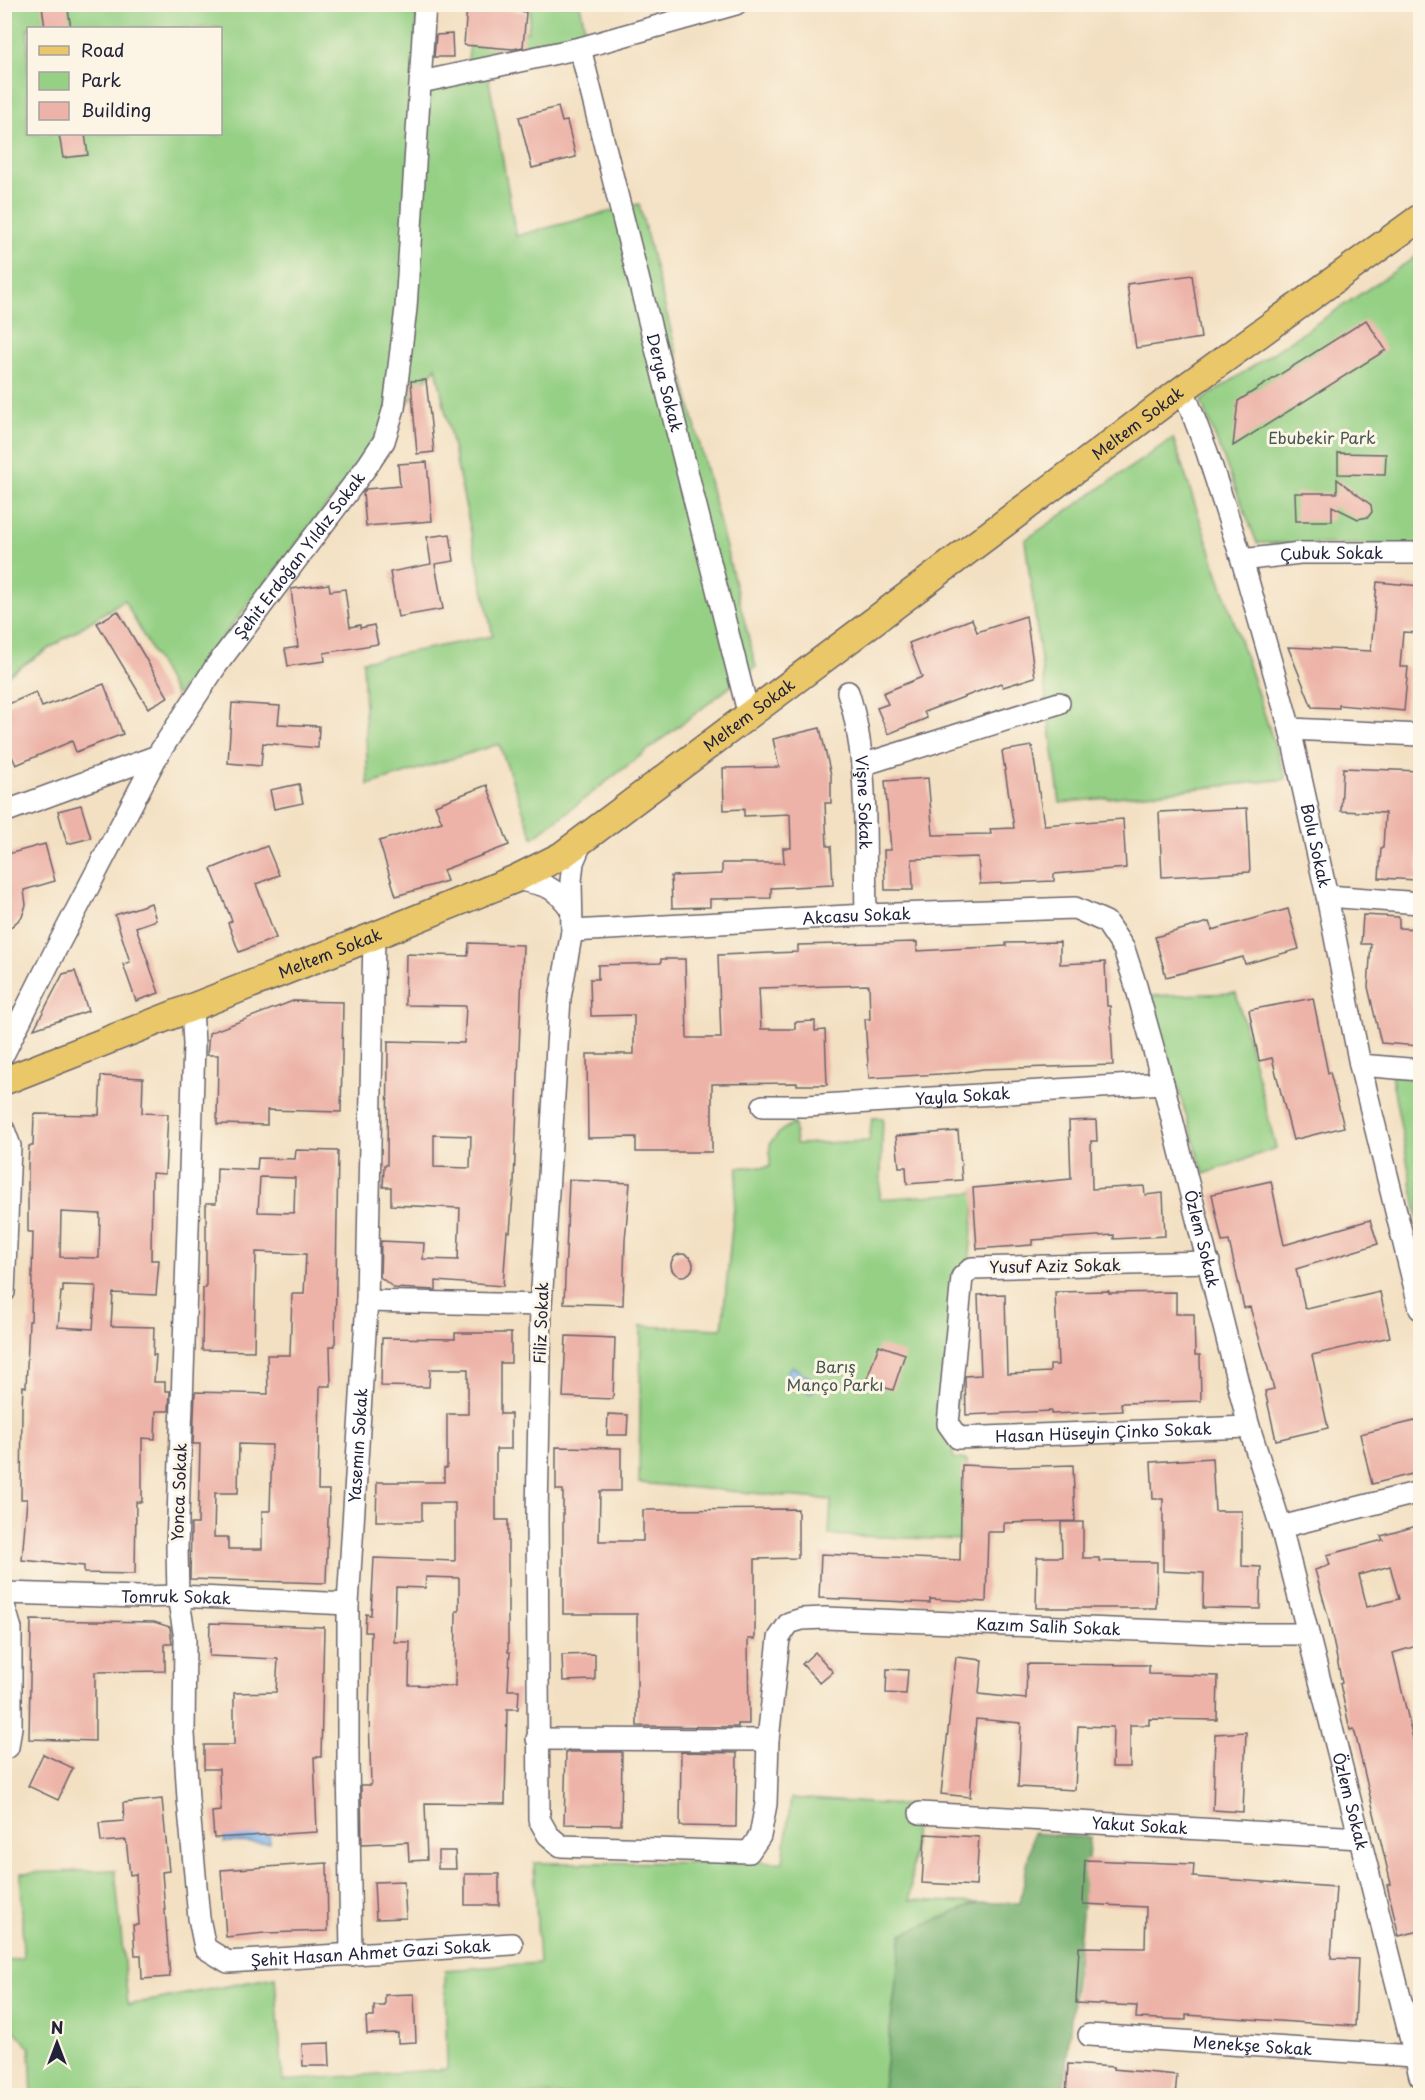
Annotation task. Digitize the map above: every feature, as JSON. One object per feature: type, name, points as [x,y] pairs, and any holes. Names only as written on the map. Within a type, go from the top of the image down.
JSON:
[{"type":"main road","name":"Meltem Sokak","points":[[4,1081],[374,936],[514,879],[561,856],[1183,389],[1420,218]]},
{"type":"street","name":"Şehit Erdoğan Yıldız Sokak","points":[[4,1053],[157,756],[216,666],[384,441],[394,408],[406,308],[425,4]]},
{"type":"street","points":[[421,82],[580,48],[736,4]]},
{"type":"street","name":"Derya Sokak","points":[[580,48],[749,716]]},
{"type":"street","name":"Bolu Sokak","points":[[1183,389],[1207,452],[1242,560],[1290,729],[1327,896],[1360,1065],[1420,1309]]},
{"type":"street","name":"Çubuk Sokak","points":[[1242,560],[1300,552],[1420,553]]},
{"type":"street","name":"Vişne Sokak","points":[[848,692],[855,716],[862,765],[866,915]]},
{"type":"street","points":[[862,765],[1059,703]]},
{"type":"street","points":[[1290,729],[1420,735]]},
{"type":"street","points":[[4,812],[157,756]]},
{"type":"street","name":"Filiz Sokak","points":[[582,841],[573,862],[572,932],[560,998],[541,1305],[537,1514],[539,1819],[548,1835],[561,1846],[749,1852],[760,1836],[766,1804],[768,1740]]},
{"type":"street","points":[[514,879],[543,884],[559,893],[571,909]]},
{"type":"street","points":[[1327,896],[1420,903]]},
{"type":"street","name":"Akcasu Sokak","points":[[572,932],[866,915],[1075,908],[1106,922],[1124,949]]},
{"type":"street","name":"Yasemın Sokak","points":[[351,1955],[348,1604],[368,1300],[374,936]]},
{"type":"street","name":"Özlem Sokak","points":[[1124,949],[1163,1083],[1249,1427],[1281,1527],[1418,2066]]},
{"type":"street","name":"Yonca Sokak","points":[[192,1007],[194,1044],[178,1503],[178,1596],[185,1638],[184,1734],[199,1918],[205,1948],[228,1962]]},
{"type":"street","points":[[1360,1065],[1420,1070]]},
{"type":"street","name":"Yayla Sokak","points":[[763,1106],[807,1106],[1163,1083]]},
{"type":"street","points":[[4,1130],[10,1146],[4,1292]]},
{"type":"street","name":"Yusuf Aziz Sokak","points":[[958,1438],[948,1424],[962,1277],[972,1268],[1209,1262]]},
{"type":"street","points":[[368,1300],[541,1305]]},
{"type":"street","name":"Hasan Hüseyin Çinko Sokak","points":[[958,1438],[1249,1427]]},
{"type":"street","points":[[1281,1527],[1420,1492]]},
{"type":"street","name":"Tomruk Sokak","points":[[4,1593],[178,1596],[348,1604]]},
{"type":"street","points":[[4,1605],[11,1629],[11,1727],[6,1747]]},
{"type":"street","name":"Kazım Salih Sokak","points":[[768,1740],[779,1638],[789,1623],[802,1619],[1241,1634],[1308,1634]]},
{"type":"street","points":[[537,1739],[768,1740]]},
{"type":"street","name":"Yakut Sokak","points":[[920,1813],[1360,1838]]},
{"type":"street","name":"Şehit Hasan Ahmet Gazi Sokak","points":[[228,1962],[512,1944]]},
{"type":"street","name":"Menekşe Sokak","points":[[1089,2035],[1418,2066]]},
{"type":"green space","points":[[5,5],[417,5],[415,91],[488,75],[516,236],[639,204],[756,667],[533,838],[499,744],[368,785],[363,661],[493,636],[436,367],[176,696],[124,600],[5,677]]},
{"type":"green space","points":[[531,5],[580,5],[587,39],[467,67],[472,28],[528,32]]},
{"type":"green space","name":"Ebubekir Park","points":[[1420,254],[1420,545],[1257,543],[1201,401]]},
{"type":"green space","points":[[1173,438],[1286,779],[1060,803],[1025,540]]},
{"type":"green space","points":[[1236,993],[1276,1148],[1204,1174],[1150,996]]},
{"type":"green space","points":[[1391,1074],[1420,1078],[1420,1230]]},
{"type":"green space","name":"Barış Manço Parkı","points":[[872,1118],[883,1118],[880,1199],[976,1192],[959,1365],[953,1458],[967,1460],[961,1540],[829,1535],[831,1500],[639,1483],[641,1326],[722,1329],[738,1167],[770,1167],[770,1143],[782,1130],[794,1123],[796,1144],[869,1141]]},
{"type":"green space","points":[[791,1798],[916,1806],[910,1900],[978,1903],[902,1934],[882,2095],[32,2095],[30,2048],[5,2020],[5,1961],[23,1958],[21,1873],[115,1870],[128,2005],[275,1977],[283,2081],[447,2069],[445,1970],[539,1963],[534,1863],[783,1862]]},
{"type":"green space","points":[[1033,1833],[1090,1838],[1063,2095],[882,2096],[902,1934],[978,1903],[1020,1903]]},
{"type":"water","points":[[792,1366],[817,1382],[814,1391],[809,1393],[787,1377],[787,1371]]},
{"type":"water","points":[[224,1824],[269,1832],[270,1843],[224,1842]]},
{"type":"building","points":[[67,4],[71,27],[45,27],[42,6]]},
{"type":"building","points":[[467,6],[526,12],[523,47],[513,49],[464,45]]},
{"type":"building","points":[[452,34],[453,57],[434,57],[436,35]]},
{"type":"building","points":[[558,107],[562,122],[567,121],[576,157],[532,168],[519,117]]},
{"type":"building","points":[[59,135],[85,135],[88,155],[63,158]]},
{"type":"building","points":[[1192,275],[1201,338],[1136,348],[1127,284]]},
{"type":"building","points":[[1366,320],[1386,350],[1233,446],[1238,401]]},
{"type":"building","points":[[426,380],[434,452],[417,454],[411,381]]},
{"type":"building","points":[[1338,453],[1386,454],[1385,475],[1338,474]]},
{"type":"building","points":[[427,462],[432,521],[366,526],[363,493],[366,489],[400,486],[398,464]]},
{"type":"building","points":[[1337,479],[1371,505],[1372,512],[1368,517],[1358,519],[1332,506],[1332,521],[1296,521],[1295,493],[1337,493]]},
{"type":"building","points":[[450,534],[454,561],[435,564],[443,609],[398,617],[390,572],[431,564],[427,537]]},
{"type":"building","points":[[1377,582],[1420,586],[1420,633],[1403,632],[1400,667],[1408,667],[1404,711],[1339,705],[1339,708],[1312,707],[1288,647],[1371,651]]},
{"type":"building","points":[[329,584],[330,591],[345,589],[350,627],[360,625],[360,628],[374,625],[378,644],[324,653],[325,661],[288,666],[285,649],[298,647],[291,589]]},
{"type":"building","points":[[118,611],[168,697],[148,708],[97,623]]},
{"type":"building","points":[[1026,616],[1035,677],[1003,687],[1001,683],[924,712],[927,718],[888,734],[877,708],[888,704],[883,693],[922,677],[909,643],[972,619],[977,632]]},
{"type":"building","points":[[104,684],[123,734],[76,752],[72,741],[16,765],[4,739],[4,706],[36,692],[42,707]]},
{"type":"building","points":[[232,703],[280,706],[278,724],[319,726],[318,748],[263,743],[261,766],[228,763]]},
{"type":"building","points":[[820,728],[831,775],[831,803],[825,803],[827,846],[831,846],[833,885],[771,888],[771,898],[710,899],[710,907],[672,908],[671,876],[722,874],[722,863],[784,863],[783,848],[791,848],[790,814],[744,816],[744,809],[724,810],[723,768],[779,767],[773,739]]},
{"type":"building","points":[[1032,746],[1044,825],[1123,819],[1126,868],[1054,874],[1054,881],[980,884],[978,857],[912,859],[913,890],[885,890],[884,850],[891,850],[885,781],[928,778],[933,835],[991,834],[990,829],[1014,828],[1002,751]]},
{"type":"building","points":[[1343,768],[1420,771],[1417,880],[1379,878],[1385,813],[1341,811]]},
{"type":"building","points":[[299,784],[303,803],[274,809],[270,790]]},
{"type":"building","points":[[487,785],[509,845],[443,870],[447,881],[396,896],[379,841],[442,822],[435,805]]},
{"type":"building","points":[[81,805],[91,838],[67,844],[58,811]]},
{"type":"building","points":[[1247,808],[1250,872],[1162,877],[1159,812]]},
{"type":"building","points":[[45,844],[55,881],[24,890],[26,905],[22,917],[4,933],[4,855]]},
{"type":"building","points":[[267,846],[279,875],[256,884],[276,938],[239,952],[228,923],[232,921],[211,869]]},
{"type":"building","points":[[151,903],[156,920],[136,927],[159,993],[136,1001],[123,964],[130,962],[115,915]]},
{"type":"building","points":[[1288,909],[1299,949],[1245,964],[1243,957],[1166,977],[1155,937],[1209,922],[1212,930]]},
{"type":"building","points":[[1363,915],[1399,917],[1399,928],[1420,929],[1418,1007],[1420,1007],[1420,1046],[1381,1043],[1368,987],[1371,944],[1361,944]]},
{"type":"building","points":[[917,942],[917,951],[1006,946],[1006,943],[1060,942],[1060,964],[1105,962],[1113,1065],[983,1069],[958,1073],[869,1078],[865,1019],[870,1019],[869,985],[759,988],[761,1029],[795,1029],[795,1022],[815,1021],[815,1031],[825,1030],[827,1085],[712,1084],[712,1152],[636,1152],[636,1137],[588,1138],[587,1054],[634,1054],[634,1015],[591,1016],[590,979],[598,979],[598,965],[661,963],[661,959],[685,959],[687,1038],[721,1038],[718,955],[798,952],[798,945]]},
{"type":"building","points":[[469,943],[523,945],[514,1183],[510,1232],[507,1231],[503,1286],[436,1281],[436,1290],[394,1288],[380,1277],[381,1241],[424,1243],[423,1259],[458,1260],[460,1208],[391,1205],[391,1187],[383,1187],[384,1165],[387,1165],[388,1041],[464,1043],[466,1006],[405,1005],[406,954],[468,956]],"holes":[[[434,1135],[471,1136],[470,1168],[434,1167]]]},
{"type":"building","points":[[75,971],[88,1011],[34,1029],[63,974]]},
{"type":"building","points":[[1313,998],[1328,1073],[1330,1072],[1344,1127],[1293,1140],[1272,1058],[1259,1061],[1249,1010]]},
{"type":"building","points":[[293,1001],[343,1002],[341,1112],[267,1110],[267,1125],[217,1124],[218,1055],[207,1055],[209,1033]]},
{"type":"building","points":[[101,1076],[143,1078],[142,1113],[168,1114],[165,1174],[152,1173],[151,1260],[159,1260],[156,1295],[113,1293],[111,1326],[154,1327],[153,1355],[156,1355],[154,1382],[165,1382],[165,1391],[170,1391],[169,1411],[156,1411],[155,1439],[142,1438],[142,1502],[136,1502],[135,1574],[84,1573],[84,1566],[22,1560],[27,1499],[21,1499],[22,1408],[23,1386],[26,1387],[29,1321],[31,1321],[33,1232],[28,1232],[28,1167],[29,1146],[33,1146],[34,1114],[99,1115]],"holes":[[[61,1212],[100,1214],[99,1258],[60,1257]],[[63,1285],[96,1286],[93,1329],[58,1327]]]},
{"type":"building","points":[[1096,1120],[1097,1141],[1091,1141],[1092,1189],[1144,1186],[1145,1195],[1163,1193],[1165,1236],[1114,1239],[1114,1235],[1032,1240],[1032,1245],[977,1249],[973,1188],[1071,1179],[1069,1121]]},
{"type":"building","points":[[958,1131],[962,1180],[907,1184],[906,1167],[899,1167],[896,1136]]},
{"type":"building","points":[[296,1150],[338,1151],[335,1346],[330,1346],[331,1386],[320,1386],[318,1490],[329,1490],[326,1583],[190,1579],[191,1524],[198,1524],[200,1444],[193,1444],[195,1392],[268,1394],[267,1355],[290,1355],[292,1294],[304,1294],[306,1254],[256,1252],[254,1351],[202,1350],[203,1288],[206,1288],[206,1203],[216,1203],[217,1168],[257,1170],[258,1158],[295,1159]],"holes":[[[260,1177],[295,1178],[294,1213],[258,1212]],[[239,1444],[272,1445],[270,1511],[262,1511],[262,1549],[228,1549],[228,1537],[214,1537],[215,1493],[238,1493]]]},
{"type":"building","points":[[569,1180],[630,1183],[623,1305],[564,1303]]},
{"type":"building","points":[[1271,1181],[1284,1245],[1370,1220],[1378,1244],[1296,1269],[1307,1309],[1380,1292],[1390,1337],[1312,1355],[1328,1428],[1276,1440],[1265,1391],[1274,1389],[1250,1307],[1244,1308],[1229,1241],[1222,1242],[1212,1194]]},
{"type":"building","points":[[682,1254],[690,1257],[693,1265],[690,1273],[682,1276],[674,1273],[671,1265],[674,1257]]},
{"type":"building","points":[[1109,1291],[1109,1293],[1176,1292],[1176,1314],[1194,1314],[1195,1355],[1200,1355],[1201,1401],[1121,1403],[1122,1411],[1051,1414],[1051,1411],[966,1415],[965,1376],[981,1375],[978,1295],[1005,1294],[1007,1374],[1050,1372],[1050,1365],[1058,1365],[1055,1292]]},
{"type":"building","points":[[455,1333],[511,1333],[511,1363],[500,1363],[500,1414],[511,1414],[511,1449],[496,1449],[496,1520],[508,1520],[508,1652],[510,1652],[508,1690],[519,1690],[518,1709],[507,1709],[505,1804],[425,1803],[427,1860],[409,1861],[408,1842],[362,1844],[361,1785],[371,1785],[369,1715],[371,1632],[365,1632],[366,1614],[371,1615],[374,1558],[455,1561],[455,1503],[422,1503],[422,1521],[376,1521],[377,1482],[444,1482],[444,1468],[447,1468],[447,1414],[468,1414],[468,1369],[430,1369],[429,1387],[381,1386],[382,1338],[455,1339]],"holes":[[[426,1577],[459,1578],[455,1686],[409,1685],[410,1642],[394,1642],[396,1587],[425,1588]]]},
{"type":"building","points":[[566,1336],[615,1338],[613,1399],[563,1397]]},
{"type":"building","points":[[879,1345],[905,1354],[893,1390],[866,1382]]},
{"type":"building","points":[[608,1414],[628,1415],[627,1435],[607,1435]]},
{"type":"building","points":[[1415,1421],[1420,1445],[1420,1472],[1372,1484],[1360,1434]]},
{"type":"building","points":[[556,1447],[621,1448],[621,1491],[600,1491],[599,1541],[643,1541],[643,1510],[798,1509],[798,1558],[755,1559],[755,1639],[748,1639],[749,1724],[738,1724],[738,1727],[637,1726],[637,1614],[563,1614],[563,1490],[556,1490]]},
{"type":"building","points":[[1212,1458],[1215,1511],[1242,1511],[1242,1566],[1261,1567],[1260,1609],[1203,1608],[1204,1573],[1163,1571],[1163,1499],[1153,1499],[1151,1462]]},
{"type":"building","points":[[962,1465],[1006,1467],[1073,1465],[1075,1521],[1004,1523],[1004,1532],[988,1532],[986,1602],[930,1599],[930,1603],[819,1598],[821,1554],[960,1560]]},
{"type":"building","points":[[1061,1522],[1083,1522],[1083,1558],[1099,1558],[1099,1561],[1157,1562],[1156,1608],[1036,1608],[1037,1557],[1062,1557]]},
{"type":"building","points":[[1420,1525],[1420,1645],[1393,1653],[1420,1768],[1420,1931],[1399,1936],[1387,1885],[1391,1884],[1354,1729],[1350,1730],[1328,1616],[1315,1570],[1330,1565],[1327,1555],[1383,1540],[1381,1536]],"holes":[[[1390,1566],[1399,1599],[1367,1607],[1359,1575]]]},
{"type":"building","points":[[31,1620],[154,1622],[170,1627],[172,1644],[165,1644],[165,1671],[95,1672],[95,1741],[29,1739]]},
{"type":"building","points":[[210,1623],[324,1627],[321,1757],[314,1757],[317,1832],[214,1838],[212,1812],[221,1811],[219,1769],[204,1769],[204,1745],[234,1745],[234,1693],[276,1692],[278,1659],[209,1656]]},
{"type":"building","points":[[815,1652],[833,1672],[820,1683],[802,1664]]},
{"type":"building","points":[[595,1654],[595,1680],[563,1681],[562,1655]]},
{"type":"building","points":[[956,1657],[982,1660],[979,1694],[1026,1699],[1027,1664],[1149,1665],[1149,1674],[1218,1676],[1217,1720],[1149,1719],[1149,1725],[1130,1725],[1130,1767],[1112,1767],[1113,1727],[1078,1726],[1075,1790],[1018,1787],[1021,1723],[976,1719],[970,1797],[941,1794]]},
{"type":"building","points":[[887,1669],[908,1670],[906,1694],[886,1693]]},
{"type":"building","points":[[1246,1732],[1243,1812],[1213,1810],[1215,1734]]},
{"type":"building","points":[[566,1752],[622,1752],[621,1825],[564,1824]]},
{"type":"building","points":[[681,1752],[737,1753],[736,1827],[680,1826]]},
{"type":"building","points":[[43,1754],[73,1768],[58,1800],[28,1786]]},
{"type":"building","points":[[162,1799],[169,1871],[162,1872],[170,1977],[142,1979],[141,1955],[135,1955],[133,1925],[139,1925],[136,1874],[130,1875],[126,1840],[101,1842],[99,1823],[124,1821],[123,1803]]},
{"type":"building","points":[[925,1834],[979,1837],[976,1886],[922,1883]]},
{"type":"building","points":[[438,1851],[455,1851],[456,1869],[438,1869]]},
{"type":"building","points":[[1085,1860],[1194,1864],[1193,1877],[1336,1887],[1331,1958],[1358,1959],[1355,2026],[1186,2015],[1186,2020],[1136,2018],[1137,2006],[1076,2003],[1079,1947],[1145,1948],[1146,1907],[1083,1904]]},
{"type":"building","points":[[327,1863],[328,1931],[226,1937],[221,1870]]},
{"type":"building","points":[[465,1874],[499,1874],[499,1905],[465,1905]]},
{"type":"building","points":[[404,1881],[406,1918],[376,1919],[374,1882]]},
{"type":"building","points":[[414,1994],[416,2042],[398,2043],[398,2033],[367,2034],[366,2017],[374,2017],[374,2006],[385,2006],[385,1995]]},
{"type":"building","points":[[329,2043],[330,2066],[303,2066],[302,2044]]},
{"type":"building","points":[[1068,2064],[1177,2075],[1175,2096],[1066,2096]]}]
